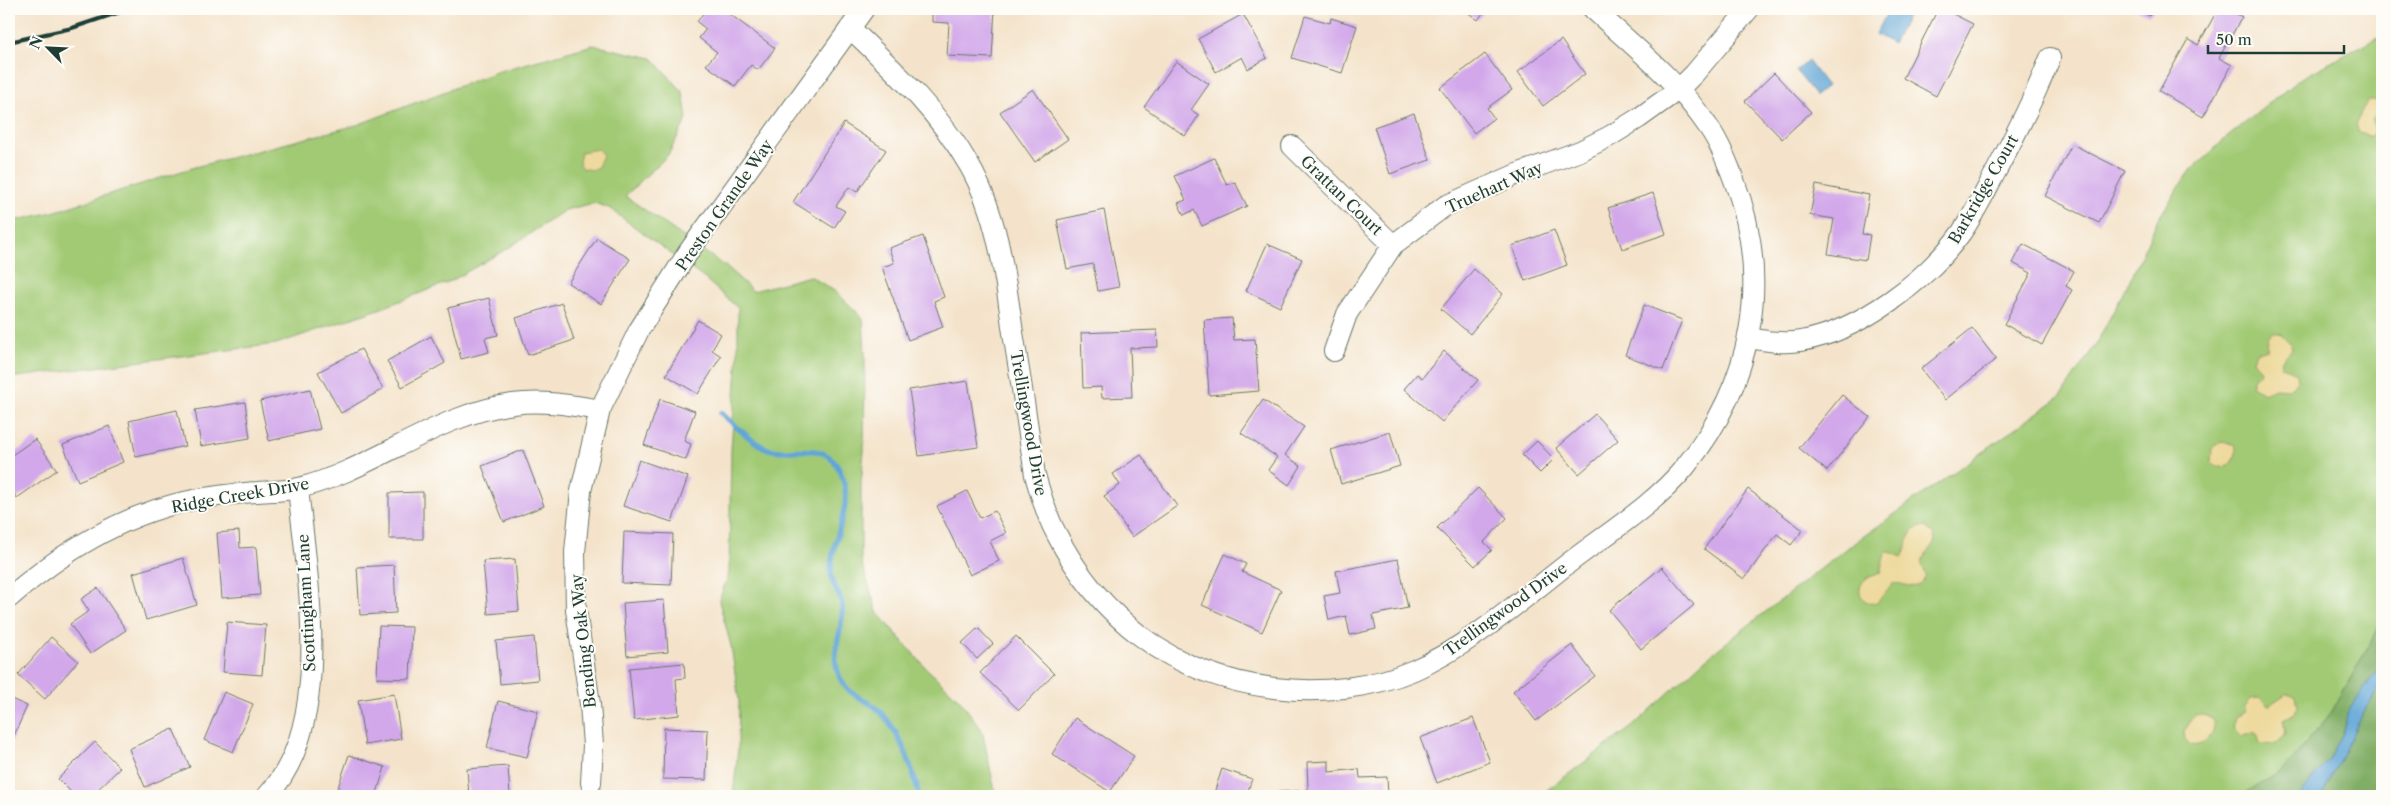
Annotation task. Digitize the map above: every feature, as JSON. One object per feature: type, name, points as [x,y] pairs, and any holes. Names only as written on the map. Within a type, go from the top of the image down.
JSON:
[{"type":"street","name":"Preston Grande Way","points":[[600,410],[639,330],[684,260],[864,9]]},
{"type":"street","points":[[1593,9],[1660,70],[1678,90]]},
{"type":"street","name":"Truehart Way","points":[[1334,350],[1347,314],[1393,245],[1445,206],[1603,140],[1638,118],[1678,90],[1750,9]]},
{"type":"street","name":"Trellingwood Drive","points":[[850,28],[913,90],[938,119],[970,166],[983,195],[1002,260],[1035,475],[1056,533],[1081,574],[1117,616],[1143,638],[1163,650],[1214,674],[1250,684],[1307,691],[1334,689],[1391,679],[1417,669],[1442,655],[1490,623],[1653,498],[1683,470],[1701,446],[1730,396],[1741,370],[1749,338],[1754,286],[1749,229],[1741,200],[1722,152],[1707,124],[1678,90]]},
{"type":"street","name":"Barkridge Court","points":[[1749,338],[1784,343],[1802,341],[1848,325],[1879,308],[1940,259],[1962,232],[1981,199],[2039,88],[2050,58]]},
{"type":"street","name":"Grattan Court","points":[[1292,146],[1393,245]]},
{"type":"street","name":"Ridge Creek Drive","points":[[9,598],[57,559],[120,523],[156,510],[196,500],[298,488],[353,469],[464,416],[490,408],[536,402],[558,403],[600,410]]},
{"type":"street","name":"Bending Oak Way","points":[[592,783],[593,744],[590,704],[576,610],[575,552],[581,491],[600,410]]},
{"type":"street","name":"Scottingham Lane","points":[[267,796],[285,774],[297,748],[309,697],[310,629],[298,488]]},
{"type":"green space","points":[[2382,35],[2382,622],[2331,713],[2282,772],[2240,796],[1539,796],[1632,727],[1704,660],[1850,546],[2061,396],[2096,344],[2133,274],[2157,221],[2188,173],[2224,140],[2298,80]]},
{"type":"green space","points":[[593,45],[652,58],[683,92],[687,119],[668,155],[625,196],[725,266],[753,291],[810,276],[836,292],[863,318],[865,356],[864,451],[861,484],[861,561],[877,612],[926,668],[959,699],[982,730],[996,796],[733,796],[738,749],[739,700],[731,646],[719,601],[729,573],[731,449],[738,355],[738,308],[705,279],[609,208],[594,203],[565,210],[510,247],[451,281],[382,308],[276,344],[9,378],[9,222],[53,212],[195,167],[357,125],[496,72]]},
{"type":"green space","points":[[2382,622],[2382,663],[2347,713],[2345,728],[2329,760],[2316,773],[2301,796],[2240,796],[2282,772],[2331,713]]},
{"type":"green space","points":[[2382,681],[2382,796],[2322,796],[2362,715]]},
{"type":"sand","points":[[2368,100],[2375,100],[2378,104],[2376,114],[2371,120],[2374,127],[2373,134],[2368,137],[2358,131],[2356,123]]},
{"type":"sand","points":[[598,149],[603,155],[598,167],[591,170],[582,168],[579,162],[581,152]]},
{"type":"sand","points":[[2272,333],[2280,333],[2290,343],[2292,349],[2282,360],[2281,366],[2297,373],[2298,381],[2289,389],[2275,388],[2264,393],[2251,386],[2254,378],[2261,371],[2253,360],[2256,352],[2267,349],[2268,338]]},
{"type":"sand","points":[[2227,442],[2235,445],[2235,457],[2230,464],[2221,467],[2211,462],[2212,448],[2219,443]]},
{"type":"sand","points":[[1925,527],[1933,533],[1935,541],[1921,562],[1926,575],[1919,585],[1892,584],[1877,603],[1866,601],[1861,595],[1860,587],[1866,579],[1880,573],[1885,553],[1890,552],[1902,557],[1911,533],[1918,528]]},
{"type":"sand","points":[[2287,693],[2296,696],[2298,706],[2292,716],[2283,720],[2286,732],[2276,743],[2268,745],[2260,743],[2257,734],[2253,732],[2241,736],[2233,728],[2236,717],[2245,712],[2245,706],[2251,699],[2261,698],[2268,706]]},
{"type":"sand","points":[[2202,714],[2214,720],[2213,730],[2205,742],[2190,745],[2185,739],[2184,731],[2195,715]]},
{"type":"water","points":[[1889,9],[1910,11],[1893,44],[1876,34]]},
{"type":"water","points":[[1808,61],[1827,86],[1816,96],[1796,71]]},
{"type":"water","points":[[2382,663],[2382,681],[2362,715],[2322,796],[2301,796],[2316,773],[2329,760],[2345,728],[2347,713]]},
{"type":"building","points":[[706,9],[723,9],[775,48],[758,70],[751,65],[735,86],[706,65],[717,52],[699,38],[706,29],[697,22]]},
{"type":"building","points":[[932,9],[995,9],[992,58],[947,56],[949,23],[932,22]]},
{"type":"building","points":[[1463,9],[1486,9],[1478,20]]},
{"type":"building","points":[[1938,9],[1943,9],[1973,24],[1936,96],[1903,78]]},
{"type":"building","points":[[2137,9],[2154,9],[2149,16]]},
{"type":"building","points":[[2218,9],[2228,9],[2242,17],[2219,58],[2232,65],[2203,117],[2159,91],[2188,39],[2198,45]]},
{"type":"building","points":[[1243,14],[1267,58],[1248,69],[1242,57],[1216,72],[1198,39]]},
{"type":"building","points":[[1305,16],[1330,23],[1331,18],[1357,26],[1342,73],[1292,58]]},
{"type":"building","points":[[1561,40],[1585,74],[1543,106],[1518,72]]},
{"type":"building","points":[[1485,54],[1512,90],[1487,108],[1494,118],[1474,133],[1440,88]]},
{"type":"building","points":[[1176,61],[1209,84],[1191,110],[1199,115],[1185,136],[1144,107]]},
{"type":"building","points":[[1774,73],[1811,112],[1782,139],[1745,101]]},
{"type":"building","points":[[1033,89],[1068,139],[1035,162],[1000,112]]},
{"type":"building","points":[[1414,113],[1430,160],[1390,174],[1374,127]]},
{"type":"building","points":[[844,123],[886,150],[857,192],[849,187],[836,206],[845,211],[834,228],[793,202]]},
{"type":"building","points":[[2072,144],[2125,171],[2099,223],[2045,196]]},
{"type":"building","points":[[1214,158],[1227,185],[1235,182],[1247,206],[1202,226],[1194,210],[1184,215],[1178,203],[1186,200],[1175,176]]},
{"type":"building","points":[[1816,185],[1869,195],[1862,234],[1870,235],[1866,260],[1828,254],[1834,219],[1810,215]]},
{"type":"building","points":[[1653,193],[1666,234],[1622,249],[1608,208]]},
{"type":"building","points":[[1104,210],[1119,287],[1098,291],[1093,264],[1067,269],[1057,220]]},
{"type":"building","points":[[1554,230],[1567,265],[1525,281],[1512,246]]},
{"type":"building","points":[[923,236],[944,297],[934,301],[943,327],[908,340],[882,267],[894,263],[889,248]]},
{"type":"building","points":[[597,238],[630,259],[601,304],[568,283]]},
{"type":"building","points":[[1267,244],[1302,259],[1280,307],[1246,291]]},
{"type":"building","points":[[2023,244],[2074,271],[2066,286],[2072,290],[2042,345],[2004,324],[2031,273],[2013,263]]},
{"type":"building","points":[[1474,269],[1503,294],[1470,334],[1441,309]]},
{"type":"building","points":[[489,298],[498,335],[485,338],[489,352],[461,359],[448,308]]},
{"type":"building","points":[[562,303],[574,340],[528,355],[516,318]]},
{"type":"building","points":[[1644,305],[1682,320],[1663,370],[1625,355]]},
{"type":"building","points":[[1232,318],[1234,340],[1255,339],[1259,391],[1209,395],[1204,320]]},
{"type":"building","points":[[698,320],[721,334],[712,350],[721,356],[698,394],[666,375]]},
{"type":"building","points":[[1972,328],[1996,359],[1945,400],[1921,369]]},
{"type":"building","points":[[1157,330],[1158,347],[1130,348],[1132,397],[1102,398],[1101,387],[1083,388],[1081,333]]},
{"type":"building","points":[[431,336],[445,363],[402,387],[387,361]]},
{"type":"building","points":[[361,349],[383,389],[341,413],[318,372]]},
{"type":"building","points":[[1444,351],[1478,380],[1442,422],[1404,389],[1417,374],[1422,378]]},
{"type":"building","points":[[968,381],[978,447],[919,456],[909,390]]},
{"type":"building","points":[[310,389],[320,429],[269,441],[260,401]]},
{"type":"building","points":[[1842,395],[1870,417],[1827,471],[1799,448]]},
{"type":"building","points":[[660,399],[695,411],[684,441],[691,444],[686,460],[644,445]]},
{"type":"building","points":[[1263,400],[1304,427],[1285,455],[1301,466],[1289,485],[1268,470],[1277,457],[1241,433]]},
{"type":"building","points":[[245,402],[250,438],[201,446],[195,410]]},
{"type":"building","points":[[177,410],[185,446],[136,457],[129,421]]},
{"type":"building","points":[[1595,414],[1618,440],[1579,474],[1556,448]]},
{"type":"building","points":[[109,426],[123,462],[78,481],[63,445]]},
{"type":"building","points":[[1390,432],[1400,466],[1341,484],[1331,450]]},
{"type":"building","points":[[35,439],[57,470],[17,498],[9,486],[9,457]]},
{"type":"building","points":[[1537,441],[1554,459],[1540,473],[1522,455]]},
{"type":"building","points":[[523,450],[544,506],[504,522],[482,466]]},
{"type":"building","points":[[1141,455],[1177,506],[1132,537],[1104,496],[1120,485],[1113,474]]},
{"type":"building","points":[[639,460],[688,477],[672,522],[623,506]]},
{"type":"building","points":[[1478,488],[1507,518],[1484,542],[1492,550],[1475,566],[1437,528]]},
{"type":"building","points":[[1748,489],[1803,530],[1791,545],[1777,534],[1744,579],[1704,549]]},
{"type":"building","points":[[967,491],[980,518],[995,511],[1006,533],[990,541],[999,561],[970,575],[937,506]]},
{"type":"building","points":[[423,492],[423,539],[389,539],[389,493]]},
{"type":"building","points":[[239,531],[240,548],[256,547],[260,595],[222,598],[217,533]]},
{"type":"building","points":[[624,532],[673,534],[671,585],[622,583]]},
{"type":"building","points":[[1225,554],[1246,564],[1242,572],[1281,590],[1262,632],[1202,605]]},
{"type":"building","points":[[183,558],[197,605],[146,620],[133,573]]},
{"type":"building","points":[[515,559],[519,611],[488,614],[483,561]]},
{"type":"building","points":[[1398,559],[1408,608],[1373,615],[1376,629],[1350,635],[1346,616],[1329,620],[1324,596],[1340,593],[1336,571]]},
{"type":"building","points":[[394,565],[396,613],[360,615],[357,567]]},
{"type":"building","points":[[1662,567],[1694,605],[1641,649],[1609,610]]},
{"type":"building","points":[[98,588],[126,630],[90,654],[70,624],[89,611],[81,599]]},
{"type":"building","points":[[664,600],[668,652],[627,656],[623,603]]},
{"type":"building","points":[[227,622],[266,625],[262,675],[223,672]]},
{"type":"building","points":[[379,626],[412,627],[410,679],[377,678]]},
{"type":"building","points":[[978,628],[993,644],[977,659],[962,643]]},
{"type":"building","points":[[1016,636],[1054,674],[1019,710],[980,673]]},
{"type":"building","points":[[51,637],[78,661],[45,699],[18,675]]},
{"type":"building","points":[[534,637],[538,680],[500,684],[496,641]]},
{"type":"building","points":[[1572,645],[1595,676],[1536,721],[1513,691]]},
{"type":"building","points":[[684,663],[685,678],[676,679],[679,715],[634,720],[629,668]]},
{"type":"building","points":[[224,692],[253,704],[233,752],[204,740]]},
{"type":"building","points":[[394,694],[401,739],[365,745],[358,700]]},
{"type":"building","points":[[9,698],[27,706],[9,747]]},
{"type":"building","points":[[498,701],[538,711],[527,757],[487,748]]},
{"type":"building","points":[[1075,718],[1134,756],[1110,792],[1052,754]]},
{"type":"building","points":[[1473,718],[1490,762],[1437,783],[1420,738]]},
{"type":"building","points":[[664,728],[708,730],[706,780],[663,779]]},
{"type":"building","points":[[173,729],[190,767],[145,787],[129,749]]},
{"type":"building","points":[[95,742],[120,768],[91,796],[75,796],[58,779]]},
{"type":"building","points":[[349,755],[385,767],[376,796],[335,796]]},
{"type":"building","points":[[1329,761],[1329,772],[1359,769],[1360,778],[1387,777],[1388,796],[1277,796],[1277,792],[1308,790],[1307,762]]},
{"type":"building","points":[[508,766],[510,796],[469,796],[467,769]]},
{"type":"building","points":[[1222,769],[1252,779],[1246,796],[1213,796]]},
{"type":"waterway","points":[[721,413],[763,447],[778,451],[814,451],[830,457],[836,464],[843,478],[845,491],[843,516],[832,555],[831,569],[832,580],[842,604],[836,664],[844,685],[856,696],[878,710],[897,735],[914,775],[919,796]]},
{"type":"railway","points":[[9,42],[72,28],[129,9]]}]
